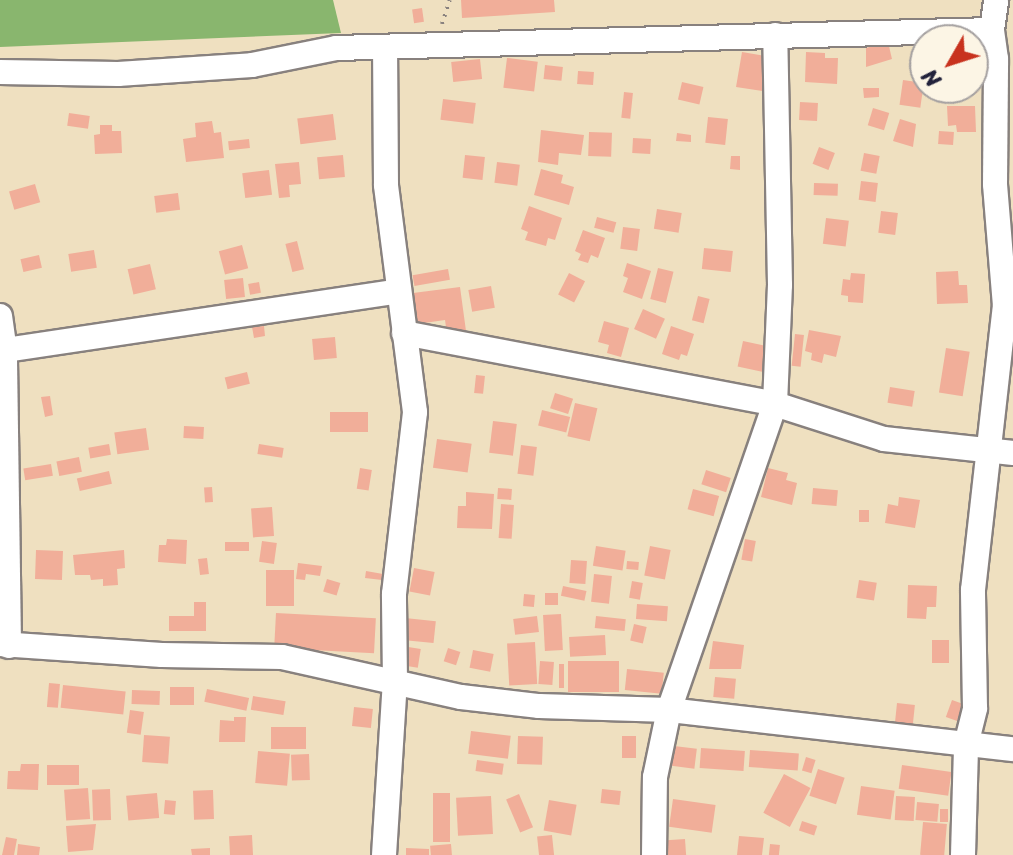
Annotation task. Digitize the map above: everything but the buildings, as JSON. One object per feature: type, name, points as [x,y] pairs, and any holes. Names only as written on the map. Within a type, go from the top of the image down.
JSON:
[{"type":"street","points":[[963,855],[966,745],[975,708],[973,590],[1002,451],[1005,306],[995,184],[996,59],[992,30],[996,0]]},
{"type":"street","points":[[0,72],[118,74],[268,63],[336,48],[992,30]]},
{"type":"street","points":[[654,855],[655,777],[669,710],[775,404],[780,285],[775,35]]},
{"type":"street","points":[[384,855],[395,682],[394,594],[415,412],[398,291],[386,170],[385,49]]},
{"type":"street","points":[[2,350],[398,291]]},
{"type":"street","points":[[0,316],[4,645],[69,646],[162,655],[282,657],[461,697],[539,706],[669,710],[1013,749]]},
{"type":"street","points":[[404,333],[775,404],[884,439],[1002,451]]},
{"type":"green space","points":[[0,0],[333,0],[341,33],[0,47]]}]
